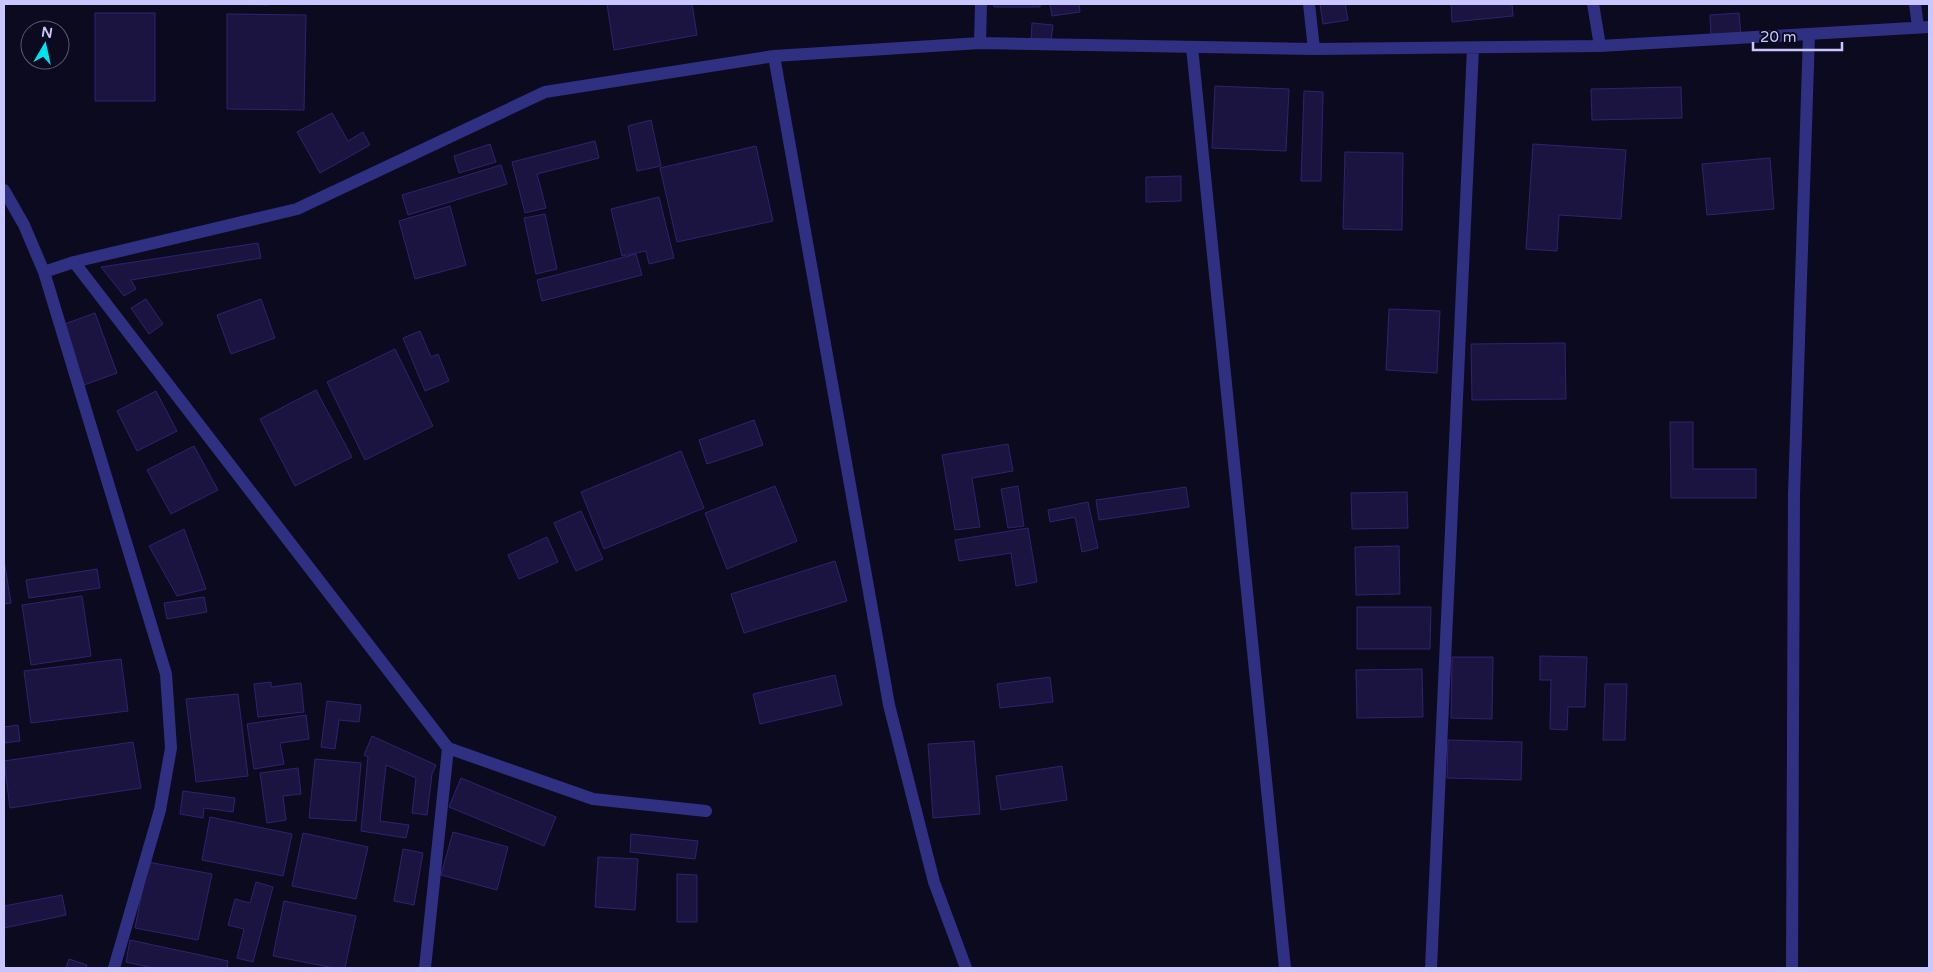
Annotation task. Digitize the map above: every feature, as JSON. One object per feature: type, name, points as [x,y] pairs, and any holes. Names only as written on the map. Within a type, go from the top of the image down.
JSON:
[{"type":"street","points":[[980,4],[980,43]]},
{"type":"street","points":[[1309,4],[1314,49]]},
{"type":"street","points":[[1593,4],[1600,46]]},
{"type":"street","points":[[44,272],[74,262],[296,210],[546,92],[774,56],[980,43],[1314,49],[1600,46],[1924,27],[1915,4]]},
{"type":"street","points":[[1792,968],[1794,495],[1809,34]]},
{"type":"street","points":[[1192,47],[1285,968]]},
{"type":"street","points":[[1431,968],[1473,48]]},
{"type":"street","points":[[774,56],[888,705],[934,882],[966,968]]},
{"type":"street","points":[[4,190],[24,225],[44,272],[166,674],[171,748],[160,810],[114,968]]},
{"type":"street","points":[[74,262],[448,748],[593,799],[706,811]]},
{"type":"street","points":[[425,968],[448,748]]},
{"type":"building","points":[[228,4],[268,4],[268,5]]},
{"type":"building","points":[[607,4],[692,4],[697,35],[614,50]]},
{"type":"building","points":[[994,4],[1040,4],[1040,7],[994,7]]},
{"type":"building","points":[[1050,4],[1079,4],[1080,12],[1052,16]]},
{"type":"building","points":[[1320,4],[1345,4],[1348,20],[1323,24]]},
{"type":"building","points":[[1451,4],[1512,4],[1513,16],[1452,22]]},
{"type":"building","points":[[95,13],[155,13],[155,101],[95,101]]},
{"type":"building","points":[[1739,13],[1741,36],[1711,38],[1710,15]]},
{"type":"building","points":[[227,14],[306,15],[304,110],[227,109]]},
{"type":"building","points":[[1032,23],[1053,25],[1051,41],[1031,40]]},
{"type":"building","points":[[1215,86],[1289,89],[1286,151],[1212,148]]},
{"type":"building","points":[[1681,87],[1682,118],[1592,120],[1591,89]]},
{"type":"building","points":[[1304,91],[1323,92],[1321,181],[1301,181]]},
{"type":"building","points":[[332,113],[348,141],[363,132],[370,145],[320,173],[297,132]]},
{"type":"building","points":[[651,120],[661,166],[637,171],[628,126]]},
{"type":"building","points":[[595,141],[599,158],[537,174],[546,208],[525,213],[512,162]]},
{"type":"building","points":[[490,144],[496,162],[459,173],[454,156]]},
{"type":"building","points":[[1533,144],[1626,150],[1621,219],[1559,215],[1557,251],[1526,249]]},
{"type":"building","points":[[756,146],[773,221],[677,242],[660,168]]},
{"type":"building","points":[[1345,152],[1403,153],[1402,230],[1343,229]]},
{"type":"building","points":[[1770,158],[1774,209],[1707,215],[1702,164]]},
{"type":"building","points":[[501,165],[507,184],[408,215],[402,195]]},
{"type":"building","points":[[1181,176],[1181,201],[1146,202],[1146,177]]},
{"type":"building","points":[[659,197],[674,258],[649,264],[646,251],[622,256],[611,209]]},
{"type":"building","points":[[450,206],[466,265],[415,279],[399,221]]},
{"type":"building","points":[[545,214],[557,269],[536,274],[524,218]]},
{"type":"building","points":[[258,243],[261,258],[131,280],[136,289],[124,296],[101,267]]},
{"type":"building","points":[[636,254],[642,275],[542,301],[537,280]]},
{"type":"building","points":[[146,299],[163,324],[149,334],[131,308]]},
{"type":"building","points":[[261,299],[275,338],[231,354],[217,315]]},
{"type":"building","points":[[1389,309],[1440,311],[1437,373],[1386,370]]},
{"type":"building","points":[[95,313],[117,373],[84,385],[62,325]]},
{"type":"building","points":[[420,331],[431,357],[438,354],[449,381],[425,391],[403,338]]},
{"type":"building","points":[[1565,343],[1566,399],[1472,400],[1471,344]]},
{"type":"building","points":[[395,349],[433,426],[365,460],[327,382]]},
{"type":"building","points":[[316,390],[352,457],[295,486],[260,419]]},
{"type":"building","points":[[156,391],[177,431],[137,451],[117,411]]},
{"type":"building","points":[[754,420],[763,445],[707,464],[699,440]]},
{"type":"building","points":[[1670,422],[1693,422],[1693,469],[1756,469],[1756,498],[1671,498]]},
{"type":"building","points":[[1008,444],[1013,471],[972,478],[980,527],[955,530],[942,455]]},
{"type":"building","points":[[194,446],[218,490],[171,514],[147,470]]},
{"type":"building","points":[[681,451],[704,508],[604,549],[581,492]]},
{"type":"building","points":[[775,486],[797,541],[727,569],[705,513]]},
{"type":"building","points":[[1018,486],[1024,526],[1008,528],[1001,489]]},
{"type":"building","points":[[1186,487],[1189,507],[1099,520],[1096,500]]},
{"type":"building","points":[[1407,492],[1408,528],[1352,529],[1351,493]]},
{"type":"building","points":[[1088,502],[1098,548],[1082,552],[1075,517],[1050,522],[1048,510]]},
{"type":"building","points":[[581,511],[603,559],[576,571],[554,523]]},
{"type":"building","points":[[1028,528],[1037,582],[1016,586],[1011,553],[959,561],[955,540]]},
{"type":"building","points":[[184,529],[206,589],[177,596],[149,546]]},
{"type":"building","points":[[547,537],[558,562],[519,579],[508,555]]},
{"type":"building","points":[[1399,546],[1400,594],[1356,595],[1355,547]]},
{"type":"building","points":[[4,560],[11,603],[4,604]]},
{"type":"building","points":[[835,561],[847,601],[744,633],[731,594]]},
{"type":"building","points":[[97,569],[100,588],[29,598],[26,580]]},
{"type":"building","points":[[82,596],[91,656],[31,665],[22,605]]},
{"type":"building","points":[[204,597],[207,612],[167,619],[164,603]]},
{"type":"building","points":[[1357,607],[1431,607],[1430,649],[1357,649]]},
{"type":"building","points":[[1540,656],[1587,657],[1585,707],[1568,707],[1567,730],[1550,729],[1551,680],[1540,680]]},
{"type":"building","points":[[1452,657],[1493,657],[1492,719],[1451,718]]},
{"type":"building","points":[[121,659],[128,711],[31,723],[24,671]]},
{"type":"building","points":[[1422,669],[1423,717],[1357,718],[1356,670]]},
{"type":"building","points":[[835,675],[842,705],[760,724],[753,694]]},
{"type":"building","points":[[1050,677],[1053,702],[1000,708],[997,684]]},
{"type":"building","points":[[271,682],[271,687],[301,683],[304,712],[258,717],[254,684]]},
{"type":"building","points":[[1605,684],[1627,684],[1625,740],[1603,740]]},
{"type":"building","points":[[238,694],[248,776],[196,782],[186,699]]},
{"type":"building","points":[[327,701],[361,705],[359,722],[339,720],[335,749],[321,747]]},
{"type":"building","points":[[306,715],[309,739],[280,743],[284,764],[254,769],[247,724]]},
{"type":"building","points":[[18,725],[20,741],[4,743],[4,727]]},
{"type":"building","points":[[372,736],[436,765],[432,774],[427,815],[412,813],[416,778],[386,765],[380,821],[409,825],[406,838],[361,831],[368,757],[364,755]]},
{"type":"building","points":[[1448,740],[1522,742],[1521,780],[1447,778]]},
{"type":"building","points":[[974,741],[980,814],[933,818],[928,744]]},
{"type":"building","points":[[133,742],[141,788],[10,808],[4,761]]},
{"type":"building","points":[[315,759],[361,763],[356,821],[309,818]]},
{"type":"building","points":[[1062,766],[1067,800],[1001,810],[996,776]]},
{"type":"building","points":[[298,768],[301,794],[283,796],[286,820],[267,823],[260,773]]},
{"type":"building","points":[[461,778],[556,817],[544,846],[449,807]]},
{"type":"building","points":[[183,791],[235,798],[233,812],[204,808],[203,818],[180,814]]},
{"type":"building","points":[[210,817],[292,834],[283,876],[202,860]]},
{"type":"building","points":[[453,832],[508,847],[497,890],[441,875]]},
{"type":"building","points":[[303,833],[368,847],[356,899],[292,886]]},
{"type":"building","points":[[631,834],[698,841],[695,859],[630,852]]},
{"type":"building","points":[[403,849],[423,853],[414,905],[394,901]]},
{"type":"building","points":[[598,857],[638,859],[635,910],[595,907]]},
{"type":"building","points":[[148,862],[212,874],[198,940],[135,928]]},
{"type":"building","points":[[677,874],[697,875],[697,922],[677,922]]},
{"type":"building","points":[[256,882],[273,887],[253,962],[237,958],[244,929],[228,925],[235,899],[250,903]]},
{"type":"building","points":[[62,895],[66,915],[4,928],[4,906]]},
{"type":"building","points":[[284,901],[356,916],[345,968],[334,968],[273,956]]},
{"type":"building","points":[[130,940],[228,961],[227,968],[153,968],[126,962]]},
{"type":"building","points":[[69,959],[87,965],[86,968],[66,968]]}]
